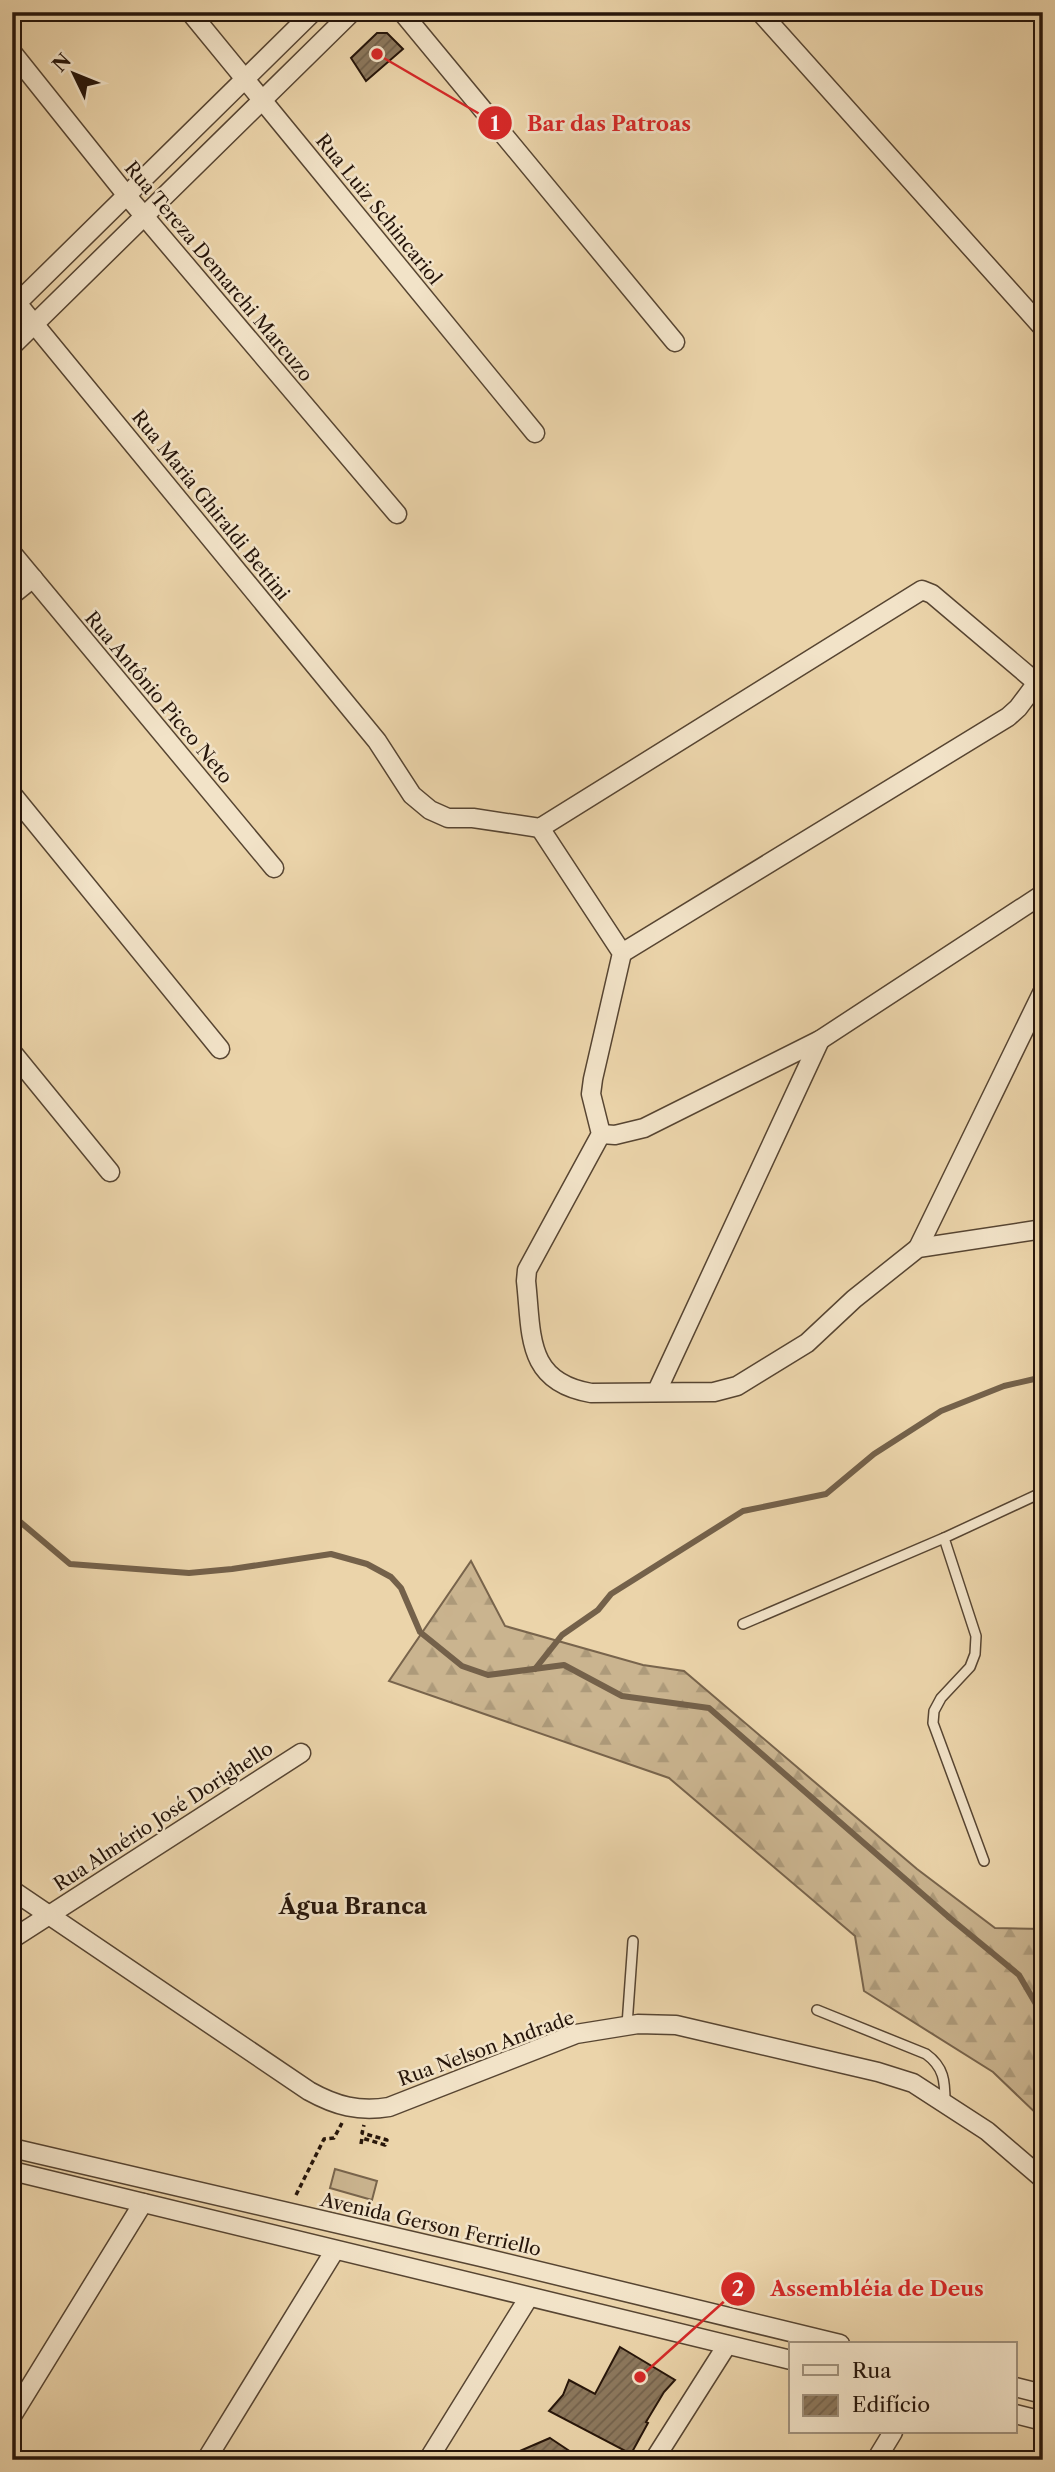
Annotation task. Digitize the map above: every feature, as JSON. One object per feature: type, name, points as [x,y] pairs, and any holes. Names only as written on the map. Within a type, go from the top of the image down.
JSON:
[{"type":"street","name":"Rua Luiz Schincariol","points":[[190,12],[535,433]]},
{"type":"street","points":[[14,303],[128,197],[313,12]]},
{"type":"street","points":[[12,346],[352,12]]},
{"type":"street","points":[[402,12],[675,342]]},
{"type":"street","points":[[760,12],[1043,328]]},
{"type":"street","name":"Rua Tereza Demarchi Marcuzo","points":[[12,52],[128,197],[397,514]]},
{"type":"street","name":"Rua Maria Ghiraldi Bettini","points":[[14,303],[35,323],[377,741],[412,795],[430,810],[448,818],[473,818],[540,828]]},
{"type":"street","name":"Rua Antônio Picco Neto","points":[[12,554],[274,868]]},
{"type":"street","points":[[12,595],[33,578]]},
{"type":"street","points":[[622,954],[540,828],[922,590],[932,593],[1040,686],[1008,717],[622,954],[591,1094],[601,1134],[535,1252],[527,1270],[526,1281],[535,1354],[547,1373],[580,1391],[602,1394],[714,1392],[737,1386],[807,1343],[854,1299],[918,1248],[1043,991]]},
{"type":"street","points":[[12,794],[220,1049]]},
{"type":"street","points":[[601,1134],[615,1135],[644,1128],[820,1040],[1043,894]]},
{"type":"street","points":[[657,1391],[820,1040]]},
{"type":"street","points":[[12,1052],[110,1172]]},
{"type":"street","points":[[918,1248],[1043,1228]]},
{"type":"street","name":"Rua Almério José Dorighello","points":[[12,1939],[301,1753]]},
{"type":"street","points":[[12,1890],[50,1913],[309,2091],[324,2100],[358,2109]]},
{"type":"street","name":"Rua Nelson Andrade","points":[[358,2109],[388,2106],[576,2034],[627,2025],[676,2025],[878,2072],[913,2083],[988,2131],[1043,2179]]},
{"type":"street","name":"Avenida Gerson Ferriello","points":[[12,2148],[832,2342]]},
{"type":"street","points":[[12,2171],[789,2360]]},
{"type":"street","points":[[12,2416],[144,2203]]},
{"type":"street","points":[[206,2460],[335,2250]]},
{"type":"street","points":[[428,2460],[529,2297]]},
{"type":"street","points":[[654,2460],[727,2345]]},
{"type":"street","points":[[1016,2387],[1043,2393]]},
{"type":"street","points":[[1016,2414],[1043,2421]]},
{"type":"street","points":[[876,2460],[892,2434]]},
{"type":"lane","points":[[743,1624],[944,1538],[1043,1492]]},
{"type":"lane","points":[[944,1538],[976,1636],[975,1654],[970,1667],[941,1698],[934,1711],[933,1723],[984,1861]]},
{"type":"lane","points":[[627,2025],[633,1941]]},
{"type":"lane","points":[[817,2010],[926,2054],[937,2063],[944,2077],[945,2102]]},
{"type":"path","points":[[358,2109],[362,2133],[387,2140],[385,2145],[362,2138],[361,2144]]},
{"type":"path","points":[[288,2212],[324,2139],[334,2138],[358,2109]]},
{"type":"green space","points":[[471,1561],[505,1626],[643,1665],[684,1671],[917,1869],[995,1928],[1043,1929],[1043,2120],[993,2072],[864,1991],[855,1936],[669,1778],[389,1681]]},
{"type":"green space","points":[[335,2169],[377,2181],[372,2200],[330,2188]]},
{"type":"building","points":[[377,33],[387,33],[403,49],[366,81],[351,58]]},
{"type":"building","points":[[620,2347],[675,2380],[664,2392],[646,2422],[648,2423],[631,2454],[549,2411],[563,2395],[569,2380],[595,2394]]},
{"type":"building","points":[[550,2438],[583,2460],[499,2460]]},
{"type":"waterway","points":[[535,1669],[562,1635],[598,1610],[611,1594],[743,1511],[826,1494],[874,1454],[941,1411],[1004,1386],[1043,1377]]},
{"type":"waterway","points":[[12,1515],[70,1564],[189,1573],[331,1554],[367,1564],[391,1577],[401,1588],[420,1632],[462,1666],[488,1675],[564,1665],[622,1696],[709,1708],[1019,1975],[1043,2016]]},
{"type":"place","name":"Bar das Patroas","points":[[377,54]]},
{"type":"place","name":"Assembléia de Deus","points":[[640,2377]]},
{"type":"district","name":"Água Branca","points":[[353,1906]]}]
